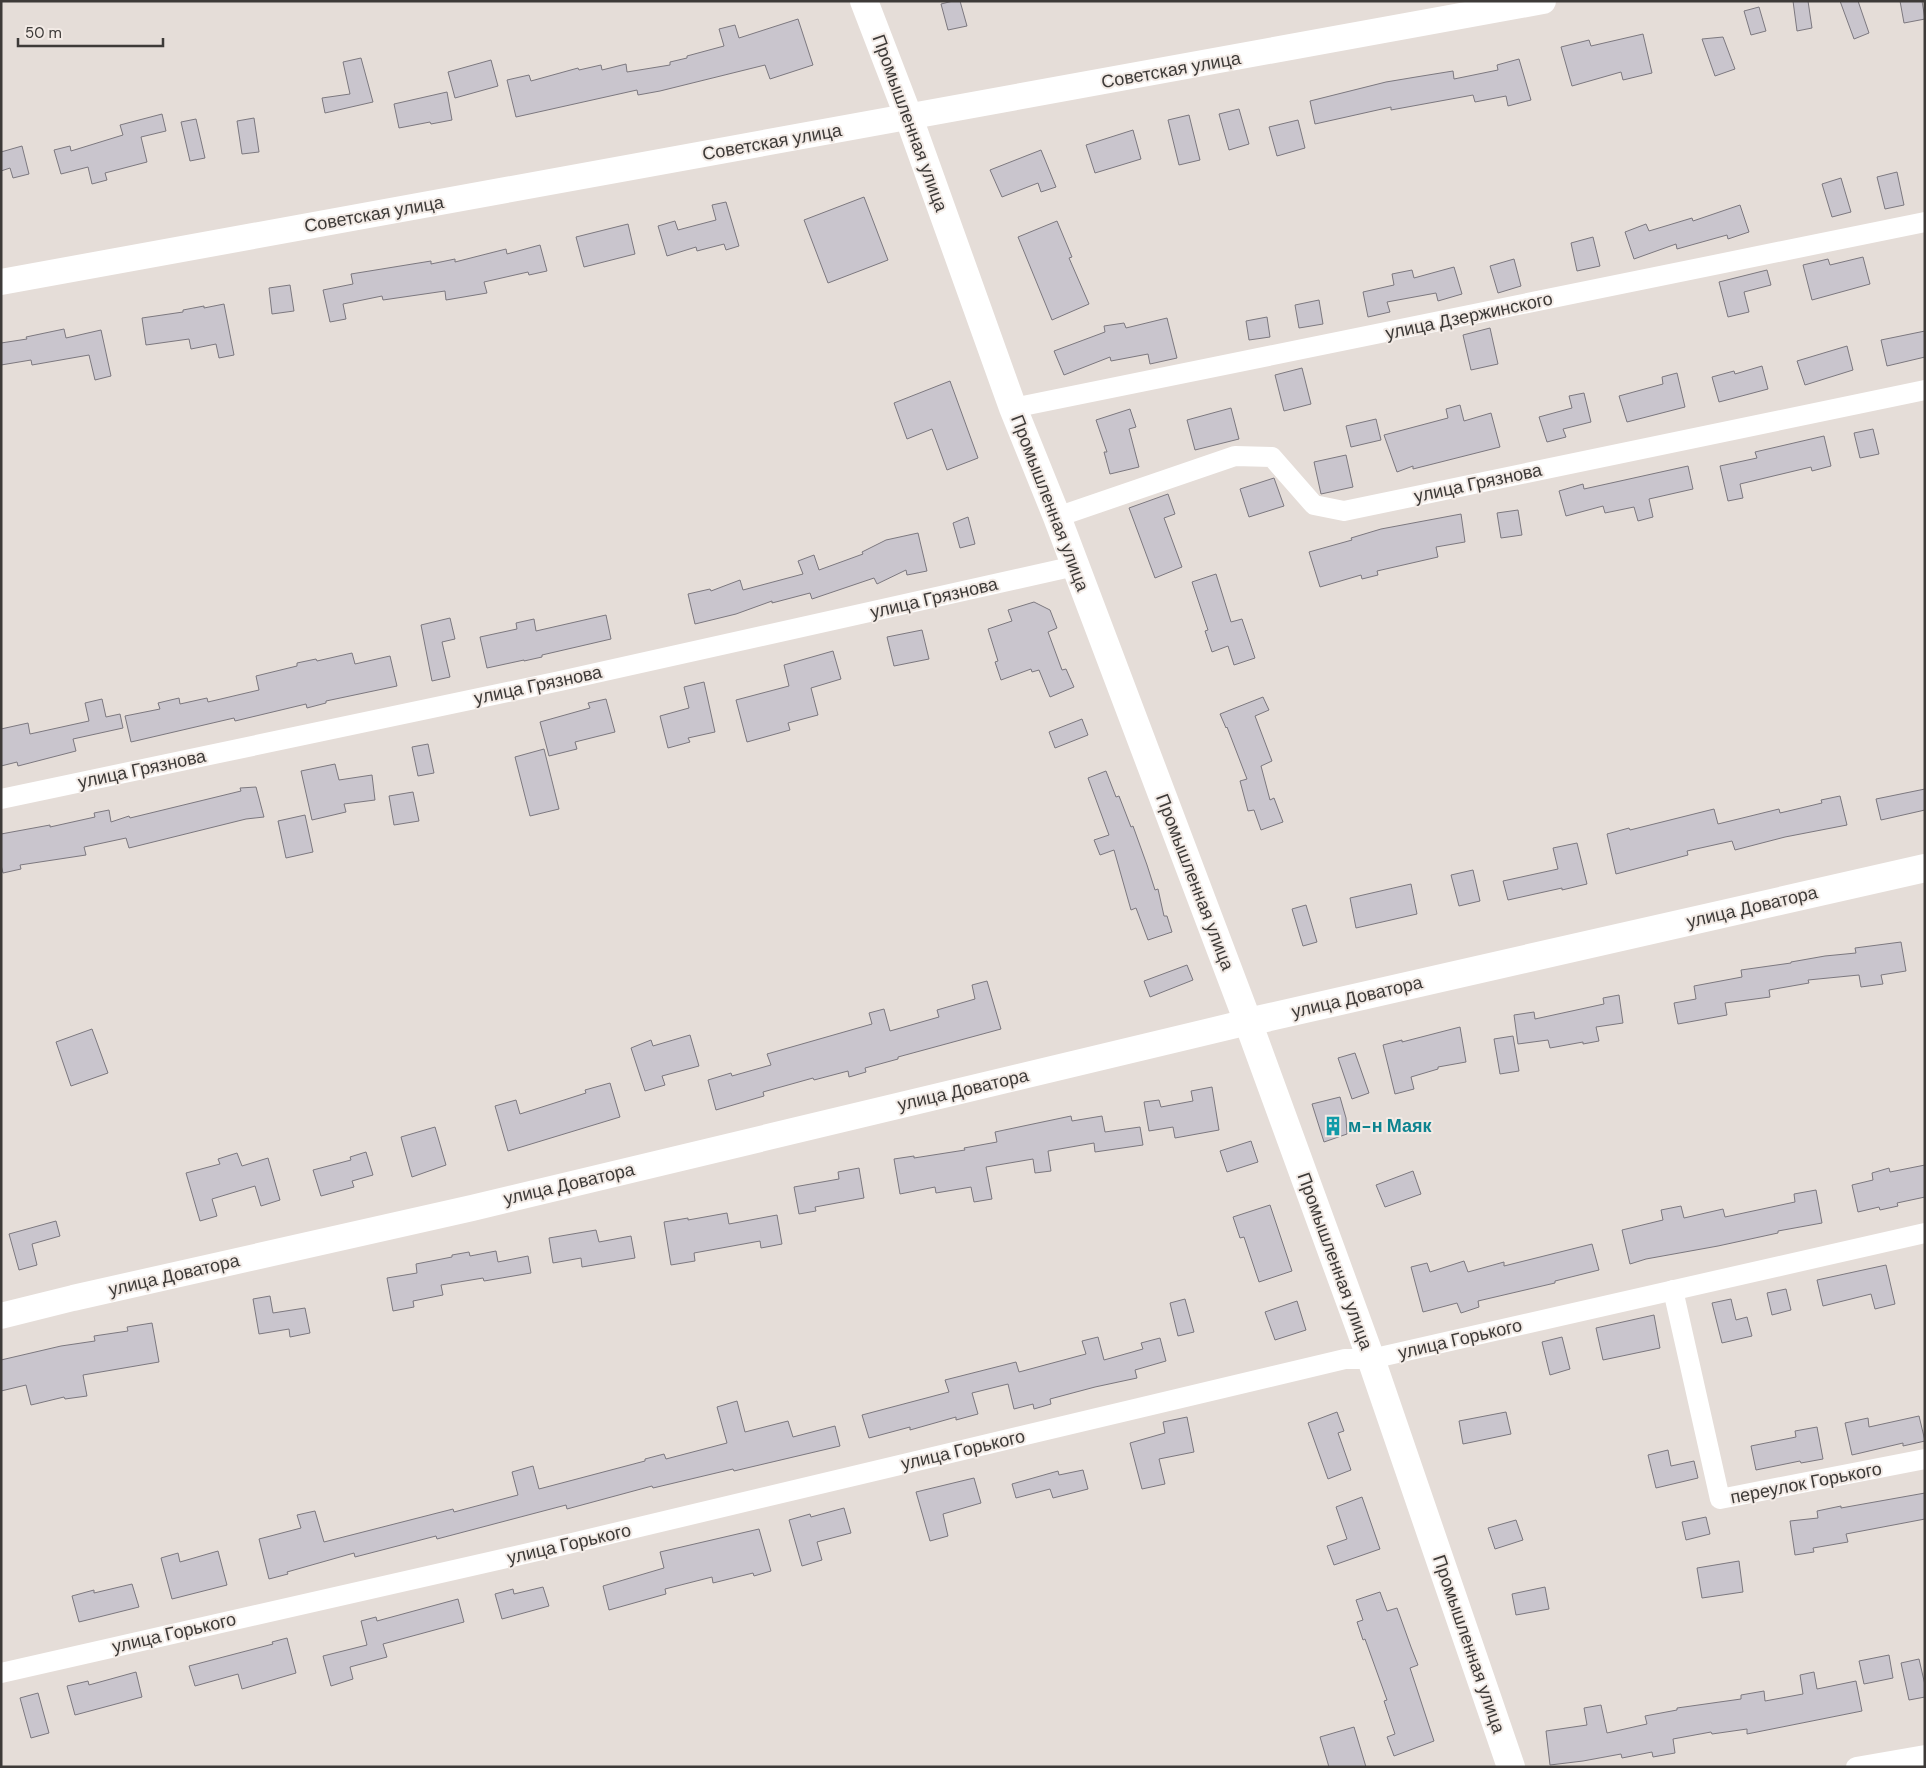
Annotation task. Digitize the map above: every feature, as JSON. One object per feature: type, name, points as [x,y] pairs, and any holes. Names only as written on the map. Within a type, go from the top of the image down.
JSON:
[{"type":"main road","name":"Промышленная улица","points":[[864,1],[909,118],[1012,408],[1057,517],[1248,1022],[1370,1359],[1511,1767]]},
{"type":"main road","name":"улица Доватора","points":[[1248,1022],[1925,868]]},
{"type":"street","name":"Советская улица","points":[[1,282],[909,118],[1503,5],[1543,1]]},
{"type":"street","name":"улица Дзержинского","points":[[1012,408],[1925,222]]},
{"type":"street","name":"улица Грязнова","points":[[1057,517],[1235,456],[1272,457],[1314,505],[1344,511],[1925,390]]},
{"type":"street","name":"улица Грязнова","points":[[1,799],[560,681],[1075,566]]},
{"type":"street","name":"улица Доватора","points":[[1,1316],[482,1205],[1248,1022]]},
{"type":"street","name":"улица Горького","points":[[1,1672],[568,1544],[1345,1359],[1370,1359],[1925,1232]]},
{"type":"street","name":"переулок Горького","points":[[1673,1290],[1720,1499],[1925,1459]]},
{"type":"street","points":[[1856,1767],[1925,1755]]},
{"type":"building","points":[[960,1],[967,26],[948,30],[941,4]]},
{"type":"building","points":[[1793,1],[1808,1],[1812,28],[1797,31]]},
{"type":"building","points":[[1840,1],[1858,1],[1869,33],[1854,39]]},
{"type":"building","points":[[1900,1],[1922,1],[1925,19],[1904,23]]},
{"type":"building","points":[[1759,7],[1766,31],[1751,35],[1744,11]]},
{"type":"building","points":[[798,19],[813,65],[770,79],[765,65],[660,91],[638,95],[637,90],[516,117],[507,80],[529,75],[531,81],[578,68],[579,70],[601,65],[602,70],[626,64],[627,72],[670,65],[670,62],[687,58],[687,56],[724,46],[719,29],[735,25],[739,38]]},
{"type":"building","points":[[1643,34],[1652,73],[1623,80],[1621,72],[1572,86],[1561,47],[1589,40],[1591,46]]},
{"type":"building","points":[[1723,37],[1735,69],[1715,76],[1702,39]]},
{"type":"building","points":[[361,58],[373,102],[325,113],[322,98],[350,94],[343,62]]},
{"type":"building","points":[[1519,59],[1531,100],[1508,106],[1506,96],[1475,102],[1473,95],[1391,110],[1391,107],[1315,124],[1310,101],[1386,82],[1453,71],[1454,79],[1498,70],[1497,65]]},
{"type":"building","points":[[491,60],[498,86],[455,98],[448,72]]},
{"type":"building","points":[[447,92],[452,120],[399,128],[394,104]]},
{"type":"building","points":[[1239,109],[1249,144],[1229,150],[1219,114]]},
{"type":"building","points":[[162,114],[166,131],[141,137],[147,162],[105,173],[107,180],[92,184],[88,167],[61,174],[54,150],[70,146],[71,151],[123,135],[120,125]]},
{"type":"building","points":[[1189,115],[1200,160],[1179,165],[1168,120]]},
{"type":"building","points":[[254,118],[259,152],[242,154],[237,121]]},
{"type":"building","points":[[196,119],[205,158],[190,161],[181,122]]},
{"type":"building","points":[[1298,120],[1305,148],[1277,156],[1269,127]]},
{"type":"building","points":[[1133,130],[1141,159],[1095,173],[1086,145]]},
{"type":"building","points":[[22,146],[29,174],[13,178],[10,168],[1,171],[1,152]]},
{"type":"building","points":[[1041,150],[1056,187],[1041,192],[1038,183],[1002,197],[990,170]]},
{"type":"building","points":[[1897,172],[1904,205],[1885,209],[1877,177]]},
{"type":"building","points":[[1841,178],[1851,212],[1832,217],[1822,184]]},
{"type":"building","points":[[864,197],[888,260],[828,283],[804,220]]},
{"type":"building","points":[[726,202],[739,246],[726,250],[724,244],[697,251],[696,247],[667,256],[658,226],[675,221],[678,230],[716,220],[712,205]]},
{"type":"building","points":[[1740,205],[1749,232],[1728,239],[1727,235],[1677,249],[1676,244],[1634,259],[1625,232],[1646,224],[1649,231],[1692,218],[1693,221]]},
{"type":"building","points":[[1057,221],[1072,257],[1069,258],[1089,304],[1052,320],[1018,237]]},
{"type":"building","points":[[628,224],[635,254],[584,267],[576,237]]},
{"type":"building","points":[[1593,237],[1600,266],[1577,271],[1571,243]]},
{"type":"building","points":[[540,245],[547,271],[529,275],[528,272],[484,282],[487,293],[446,300],[445,291],[383,300],[382,296],[343,304],[346,319],[330,322],[323,290],[353,284],[351,274],[431,261],[431,264],[455,259],[455,262],[506,249],[507,254]]},
{"type":"building","points":[[1863,257],[1870,284],[1812,300],[1803,265],[1828,259],[1830,265]]},
{"type":"building","points":[[1514,259],[1521,286],[1498,293],[1490,266]]},
{"type":"building","points":[[1454,267],[1462,294],[1438,301],[1436,293],[1387,302],[1390,312],[1368,317],[1363,292],[1394,285],[1392,274],[1412,270],[1414,278]]},
{"type":"building","points":[[1767,270],[1771,285],[1744,292],[1749,312],[1728,317],[1719,282]]},
{"type":"building","points":[[290,285],[294,311],[272,314],[269,288]]},
{"type":"building","points":[[1319,300],[1323,324],[1299,328],[1295,305]]},
{"type":"building","points":[[224,304],[234,355],[219,358],[216,344],[191,349],[189,339],[146,345],[142,318]]},
{"type":"building","points":[[1267,317],[1270,337],[1249,340],[1246,321]]},
{"type":"building","points":[[1167,318],[1177,358],[1150,364],[1148,354],[1111,361],[1110,357],[1064,375],[1054,351],[1105,332],[1104,326],[1124,323],[1126,328]]},
{"type":"building","points":[[1490,328],[1498,364],[1471,370],[1463,335]]},
{"type":"building","points":[[64,329],[66,338],[101,330],[111,376],[95,380],[89,355],[32,365],[31,360],[1,365],[1,343],[27,339],[26,337]]},
{"type":"building","points":[[1925,331],[1925,357],[1887,366],[1881,340]]},
{"type":"building","points":[[1847,346],[1853,370],[1805,385],[1797,361]]},
{"type":"building","points":[[1762,366],[1768,389],[1719,402],[1712,377],[1734,371],[1735,374]]},
{"type":"building","points":[[1302,368],[1311,404],[1284,411],[1275,375]]},
{"type":"building","points":[[1677,373],[1685,407],[1627,422],[1619,396],[1663,384],[1662,377]]},
{"type":"building","points":[[950,381],[978,458],[947,470],[932,429],[907,439],[894,403]]},
{"type":"building","points":[[1584,393],[1591,422],[1563,429],[1566,437],[1547,442],[1539,417],[1572,408],[1569,396]]},
{"type":"building","points":[[1460,405],[1464,421],[1491,413],[1500,447],[1413,469],[1413,466],[1397,472],[1384,435],[1448,418],[1446,409]]},
{"type":"building","points":[[1231,408],[1239,439],[1195,450],[1187,420]]},
{"type":"building","points":[[1130,409],[1136,427],[1129,429],[1139,467],[1110,474],[1104,452],[1107,452],[1096,420]]},
{"type":"building","points":[[1376,419],[1381,440],[1351,447],[1346,426]]},
{"type":"building","points":[[1873,429],[1879,454],[1860,458],[1854,433]]},
{"type":"building","points":[[1824,436],[1831,466],[1812,471],[1811,467],[1740,484],[1743,498],[1728,501],[1720,466],[1757,458],[1755,452]]},
{"type":"building","points":[[1346,455],[1353,487],[1321,494],[1314,462]]},
{"type":"building","points":[[1688,466],[1693,489],[1649,499],[1653,517],[1638,521],[1634,507],[1605,513],[1603,506],[1566,516],[1559,491],[1583,484],[1584,489]]},
{"type":"building","points":[[1274,478],[1284,506],[1249,517],[1240,489]]},
{"type":"building","points":[[1168,494],[1175,514],[1164,518],[1182,567],[1155,578],[1129,508]]},
{"type":"building","points":[[1518,510],[1522,535],[1501,538],[1497,513]]},
{"type":"building","points":[[1461,514],[1465,542],[1436,547],[1438,557],[1377,571],[1378,575],[1362,579],[1361,575],[1320,587],[1309,552],[1352,540],[1351,538],[1381,529]]},
{"type":"building","points":[[968,517],[975,544],[960,548],[953,523]]},
{"type":"building","points":[[918,533],[927,571],[907,575],[906,570],[877,584],[874,578],[812,599],[810,593],[772,603],[772,601],[736,614],[695,624],[688,594],[710,589],[711,591],[740,580],[743,590],[803,574],[798,561],[814,555],[819,570],[863,554],[862,552],[886,540]]},
{"type":"building","points":[[1216,574],[1231,622],[1242,619],[1255,658],[1234,665],[1228,646],[1212,652],[1205,631],[1208,630],[1192,582]]},
{"type":"building","points":[[1034,602],[1050,610],[1057,628],[1048,632],[1062,670],[1066,669],[1074,687],[1050,697],[1039,670],[1032,672],[1031,669],[1001,680],[995,662],[998,661],[988,629],[1012,621],[1008,610]]},
{"type":"building","points":[[606,615],[611,639],[542,655],[542,657],[487,668],[480,637],[517,629],[516,623],[534,619],[536,631]]},
{"type":"building","points":[[450,618],[455,639],[442,642],[450,677],[432,681],[421,625]]},
{"type":"building","points":[[922,630],[929,659],[894,666],[887,637]]},
{"type":"building","points":[[833,651],[841,679],[811,688],[818,715],[788,723],[790,730],[747,742],[736,700],[789,686],[784,665]]},
{"type":"building","points":[[352,653],[355,664],[390,656],[397,686],[326,701],[326,703],[307,708],[306,704],[235,721],[234,718],[131,742],[125,716],[160,709],[158,703],[179,698],[180,704],[207,698],[208,702],[259,690],[256,676],[297,666],[297,663],[316,659],[317,661]]},
{"type":"building","points":[[704,682],[715,732],[688,738],[690,742],[668,748],[660,716],[689,708],[684,687]]},
{"type":"building","points":[[1263,697],[1269,710],[1255,716],[1272,761],[1261,766],[1270,800],[1274,798],[1283,822],[1261,830],[1254,810],[1248,811],[1240,781],[1247,779],[1220,714]]},
{"type":"building","points":[[102,699],[106,717],[120,714],[123,728],[73,739],[76,751],[18,766],[17,762],[1,766],[1,729],[28,723],[30,734],[89,721],[85,703]]},
{"type":"building","points":[[606,699],[615,732],[575,742],[577,749],[549,756],[540,722],[590,708],[588,703]]},
{"type":"building","points":[[1082,719],[1088,735],[1055,748],[1049,732]]},
{"type":"building","points":[[428,744],[434,773],[418,776],[412,747]]},
{"type":"building","points":[[544,749],[559,809],[530,816],[515,757]]},
{"type":"building","points":[[335,764],[339,780],[372,775],[375,800],[344,804],[346,812],[312,820],[301,771]]},
{"type":"building","points":[[1106,771],[1116,797],[1119,796],[1131,827],[1133,826],[1155,890],[1158,889],[1164,916],[1167,916],[1172,932],[1148,940],[1136,908],[1131,910],[1114,850],[1100,855],[1094,840],[1109,835],[1088,778]]},
{"type":"building","points":[[256,787],[264,817],[246,819],[129,848],[126,838],[84,847],[86,855],[20,865],[21,869],[3,873],[1,865],[1,834],[50,825],[50,827],[95,817],[94,813],[109,810],[111,822],[129,816],[130,818],[241,791],[240,788]]},
{"type":"building","points":[[1925,789],[1925,810],[1881,820],[1876,799]]},
{"type":"building","points":[[413,792],[419,821],[394,825],[389,796]]},
{"type":"building","points":[[1840,796],[1847,825],[1785,837],[1735,850],[1732,841],[1687,851],[1688,855],[1616,874],[1607,834],[1714,809],[1718,824],[1779,809],[1780,813],[1822,803],[1821,800]]},
{"type":"building","points":[[305,815],[313,852],[286,858],[278,821]]},
{"type":"building","points":[[1577,843],[1587,884],[1508,900],[1503,881],[1558,869],[1553,848]]},
{"type":"building","points":[[1473,870],[1480,901],[1459,906],[1451,875]]},
{"type":"building","points":[[1411,884],[1417,914],[1356,928],[1350,898]]},
{"type":"building","points":[[1306,905],[1317,942],[1303,946],[1292,909]]},
{"type":"building","points":[[1901,942],[1906,971],[1881,975],[1883,984],[1861,987],[1859,975],[1808,980],[1809,983],[1769,990],[1770,997],[1725,1003],[1727,1015],[1678,1024],[1674,1003],[1696,999],[1694,986],[1742,977],[1741,970],[1825,956],[1856,953],[1855,948]]},
{"type":"building","points":[[1187,965],[1193,980],[1150,997],[1144,981]]},
{"type":"building","points":[[987,981],[1001,1029],[898,1057],[898,1059],[865,1068],[866,1072],[849,1077],[848,1071],[814,1080],[813,1078],[763,1092],[764,1096],[716,1110],[708,1080],[731,1073],[732,1076],[771,1065],[767,1054],[872,1024],[869,1013],[884,1009],[890,1031],[939,1017],[937,1010],[975,999],[972,985]]},
{"type":"building","points":[[1619,995],[1623,1023],[1596,1027],[1599,1041],[1550,1048],[1548,1040],[1518,1044],[1514,1015],[1534,1012],[1535,1019],[1604,1004],[1603,998]]},
{"type":"building","points":[[1460,1027],[1466,1062],[1438,1067],[1438,1069],[1411,1077],[1414,1089],[1395,1094],[1383,1045]]},
{"type":"building","points":[[92,1029],[108,1073],[71,1086],[56,1042]]},
{"type":"building","points":[[690,1035],[699,1066],[662,1076],[665,1085],[645,1091],[631,1048],[651,1040],[653,1046]]},
{"type":"building","points":[[1513,1036],[1519,1071],[1500,1074],[1494,1039]]},
{"type":"building","points":[[1355,1053],[1369,1093],[1352,1099],[1338,1058]]},
{"type":"building","points":[[610,1083],[620,1117],[508,1151],[495,1106],[516,1100],[520,1114],[586,1093],[585,1090]]},
{"type":"building","points":[[1212,1087],[1219,1130],[1175,1138],[1173,1127],[1149,1131],[1144,1102],[1159,1100],[1161,1107],[1193,1101],[1191,1091]]},
{"type":"building","name":"м-н Маяк","points":[[1340,1097],[1346,1118],[1347,1134],[1324,1142],[1312,1104]]},
{"type":"building","points":[[1071,1116],[1072,1121],[1102,1116],[1105,1132],[1140,1127],[1143,1145],[1095,1152],[1094,1143],[1048,1151],[1051,1171],[1035,1173],[1033,1159],[986,1167],[992,1199],[974,1202],[971,1187],[936,1193],[935,1187],[900,1194],[894,1159],[914,1156],[914,1158],[965,1150],[964,1148],[997,1142],[995,1132]]},
{"type":"building","points":[[435,1127],[446,1165],[412,1177],[401,1137]]},
{"type":"building","points":[[1251,1141],[1258,1162],[1227,1172],[1220,1151]]},
{"type":"building","points":[[366,1152],[373,1175],[352,1181],[354,1187],[321,1196],[313,1170],[351,1160],[350,1157]]},
{"type":"building","points":[[237,1153],[242,1166],[268,1158],[280,1200],[261,1206],[255,1186],[212,1199],[217,1216],[200,1221],[186,1173],[220,1164],[218,1159]]},
{"type":"building","points":[[1925,1165],[1925,1197],[1897,1203],[1898,1206],[1880,1210],[1879,1207],[1858,1212],[1852,1185],[1873,1180],[1872,1173],[1889,1168],[1890,1172]]},
{"type":"building","points":[[859,1168],[864,1198],[815,1207],[816,1211],[799,1214],[794,1187],[839,1179],[838,1172]]},
{"type":"building","points":[[1413,1171],[1421,1194],[1385,1207],[1376,1185]]},
{"type":"building","points":[[1816,1190],[1822,1223],[1778,1231],[1778,1233],[1718,1246],[1646,1259],[1630,1264],[1622,1230],[1663,1220],[1661,1210],[1681,1206],[1684,1218],[1723,1209],[1725,1217],[1795,1202],[1794,1194]]},
{"type":"building","points":[[1270,1205],[1292,1271],[1259,1282],[1244,1237],[1240,1238],[1233,1217]]},
{"type":"building","points":[[727,1213],[729,1224],[777,1215],[782,1244],[761,1248],[760,1241],[694,1253],[695,1261],[671,1265],[664,1222]]},
{"type":"building","points":[[56,1221],[60,1236],[32,1244],[37,1265],[19,1270],[9,1234]]},
{"type":"building","points":[[596,1230],[599,1242],[631,1236],[635,1258],[582,1267],[581,1258],[553,1263],[549,1238]]},
{"type":"building","points":[[1592,1244],[1599,1270],[1555,1281],[1555,1283],[1478,1301],[1479,1307],[1461,1313],[1457,1303],[1423,1312],[1411,1267],[1427,1263],[1430,1272],[1464,1261],[1468,1272],[1504,1262],[1504,1266]]},
{"type":"building","points":[[496,1251],[498,1262],[528,1256],[531,1273],[484,1281],[483,1278],[441,1285],[443,1295],[413,1301],[414,1307],[393,1311],[387,1278],[417,1273],[416,1264],[452,1257],[452,1255],[469,1252],[470,1256]]},
{"type":"building","points":[[1886,1265],[1895,1304],[1875,1309],[1871,1294],[1823,1306],[1817,1280]]},
{"type":"building","points":[[1786,1289],[1791,1310],[1772,1315],[1767,1293]]},
{"type":"building","points":[[270,1296],[273,1313],[305,1308],[310,1333],[290,1337],[289,1329],[259,1334],[253,1299]]},
{"type":"building","points":[[1185,1299],[1194,1332],[1178,1336],[1170,1303]]},
{"type":"building","points":[[1731,1299],[1736,1320],[1747,1317],[1752,1336],[1722,1343],[1712,1303]]},
{"type":"building","points":[[1297,1301],[1306,1330],[1275,1340],[1265,1312]]},
{"type":"building","points":[[1654,1315],[1660,1348],[1603,1360],[1596,1328]]},
{"type":"building","points":[[152,1323],[159,1362],[83,1375],[87,1396],[65,1399],[64,1397],[31,1405],[26,1385],[1,1391],[1,1360],[61,1346],[95,1341],[94,1336],[128,1331],[127,1327]]},
{"type":"building","points":[[1098,1337],[1104,1360],[1143,1349],[1141,1343],[1160,1338],[1166,1361],[1135,1370],[1137,1378],[1050,1399],[1051,1404],[1034,1409],[1033,1404],[1014,1409],[1008,1384],[972,1393],[978,1414],[956,1420],[956,1417],[910,1430],[910,1427],[869,1438],[862,1415],[949,1392],[945,1380],[1016,1362],[1019,1372],[1086,1354],[1082,1341]]},
{"type":"building","points":[[1562,1337],[1570,1369],[1550,1375],[1542,1342]]},
{"type":"building","points":[[737,1401],[745,1432],[788,1421],[793,1437],[835,1426],[840,1446],[734,1471],[733,1469],[653,1488],[652,1486],[567,1509],[566,1505],[437,1539],[436,1536],[355,1557],[354,1553],[269,1579],[259,1539],[301,1528],[297,1515],[315,1511],[324,1542],[453,1509],[454,1512],[518,1495],[512,1472],[533,1466],[539,1489],[645,1461],[645,1459],[664,1454],[666,1459],[727,1443],[717,1407]]},
{"type":"building","points":[[1337,1412],[1344,1431],[1338,1433],[1351,1470],[1328,1479],[1308,1423]]},
{"type":"building","points":[[1506,1412],[1511,1434],[1463,1444],[1459,1421]]},
{"type":"building","points":[[1919,1416],[1925,1441],[1903,1446],[1903,1443],[1852,1455],[1845,1423],[1868,1418],[1869,1427]]},
{"type":"building","points":[[1187,1417],[1194,1452],[1159,1459],[1165,1484],[1142,1489],[1130,1443],[1165,1433],[1163,1422]]},
{"type":"building","points":[[1817,1427],[1823,1459],[1801,1463],[1800,1461],[1756,1470],[1751,1446],[1796,1437],[1795,1431]]},
{"type":"building","points":[[1668,1450],[1671,1466],[1694,1461],[1698,1478],[1656,1488],[1648,1455]]},
{"type":"building","points":[[1083,1470],[1088,1489],[1053,1498],[1050,1489],[1016,1498],[1012,1484],[1058,1471],[1059,1475]]},
{"type":"building","points":[[974,1478],[981,1503],[943,1514],[948,1536],[930,1541],[916,1492]]},
{"type":"building","points":[[1925,1493],[1925,1519],[1846,1534],[1848,1542],[1813,1548],[1814,1552],[1795,1555],[1790,1521],[1818,1518],[1817,1511],[1841,1506],[1841,1508]]},
{"type":"building","points":[[1362,1497],[1380,1549],[1334,1565],[1327,1546],[1347,1539],[1336,1507]]},
{"type":"building","points":[[844,1508],[851,1533],[817,1542],[822,1560],[802,1566],[789,1520],[810,1514],[811,1517]]},
{"type":"building","points":[[1706,1517],[1710,1534],[1686,1540],[1682,1522]]},
{"type":"building","points":[[1516,1520],[1523,1540],[1495,1549],[1488,1528]]},
{"type":"building","points":[[759,1529],[771,1571],[754,1576],[753,1573],[713,1583],[712,1577],[665,1589],[666,1594],[609,1610],[603,1586],[664,1568],[660,1552]]},
{"type":"building","points":[[218,1551],[227,1585],[172,1599],[161,1558],[178,1553],[180,1562]]},
{"type":"building","points":[[1739,1561],[1743,1592],[1702,1598],[1697,1568]]},
{"type":"building","points":[[132,1584],[139,1607],[79,1622],[72,1596],[94,1590],[94,1593]]},
{"type":"building","points":[[543,1587],[549,1606],[502,1619],[495,1594],[513,1589],[514,1594]]},
{"type":"building","points":[[1545,1587],[1549,1609],[1516,1615],[1512,1594]]},
{"type":"building","points":[[1380,1592],[1387,1611],[1397,1608],[1418,1665],[1410,1668],[1434,1741],[1394,1756],[1387,1737],[1395,1734],[1384,1701],[1387,1700],[1357,1622],[1363,1620],[1356,1600]]},
{"type":"building","points":[[458,1599],[464,1622],[383,1644],[387,1657],[350,1667],[353,1679],[331,1686],[323,1656],[367,1645],[361,1621],[376,1617],[377,1621]]},
{"type":"building","points":[[287,1638],[296,1673],[242,1689],[238,1674],[195,1686],[189,1666],[273,1644],[272,1642]]},
{"type":"building","points":[[1889,1655],[1893,1678],[1864,1684],[1859,1661]]},
{"type":"building","points":[[1919,1659],[1925,1685],[1925,1697],[1909,1700],[1901,1663]]},
{"type":"building","points":[[136,1672],[142,1697],[75,1715],[67,1686],[88,1681],[89,1685]]},
{"type":"building","points":[[1814,1672],[1817,1689],[1856,1681],[1862,1711],[1747,1734],[1747,1729],[1712,1734],[1711,1732],[1673,1739],[1675,1753],[1653,1757],[1652,1752],[1622,1758],[1621,1754],[1550,1765],[1546,1731],[1587,1725],[1584,1708],[1601,1705],[1607,1733],[1647,1724],[1645,1716],[1677,1710],[1677,1708],[1741,1699],[1741,1695],[1764,1691],[1765,1701],[1803,1694],[1800,1675]]},
{"type":"building","points":[[38,1693],[49,1733],[31,1738],[20,1698]]},
{"type":"building","points":[[1354,1727],[1366,1767],[1329,1767],[1320,1737]]},
{"type":"place","name":"м-н Маяк","points":[[1333,1126]]}]
